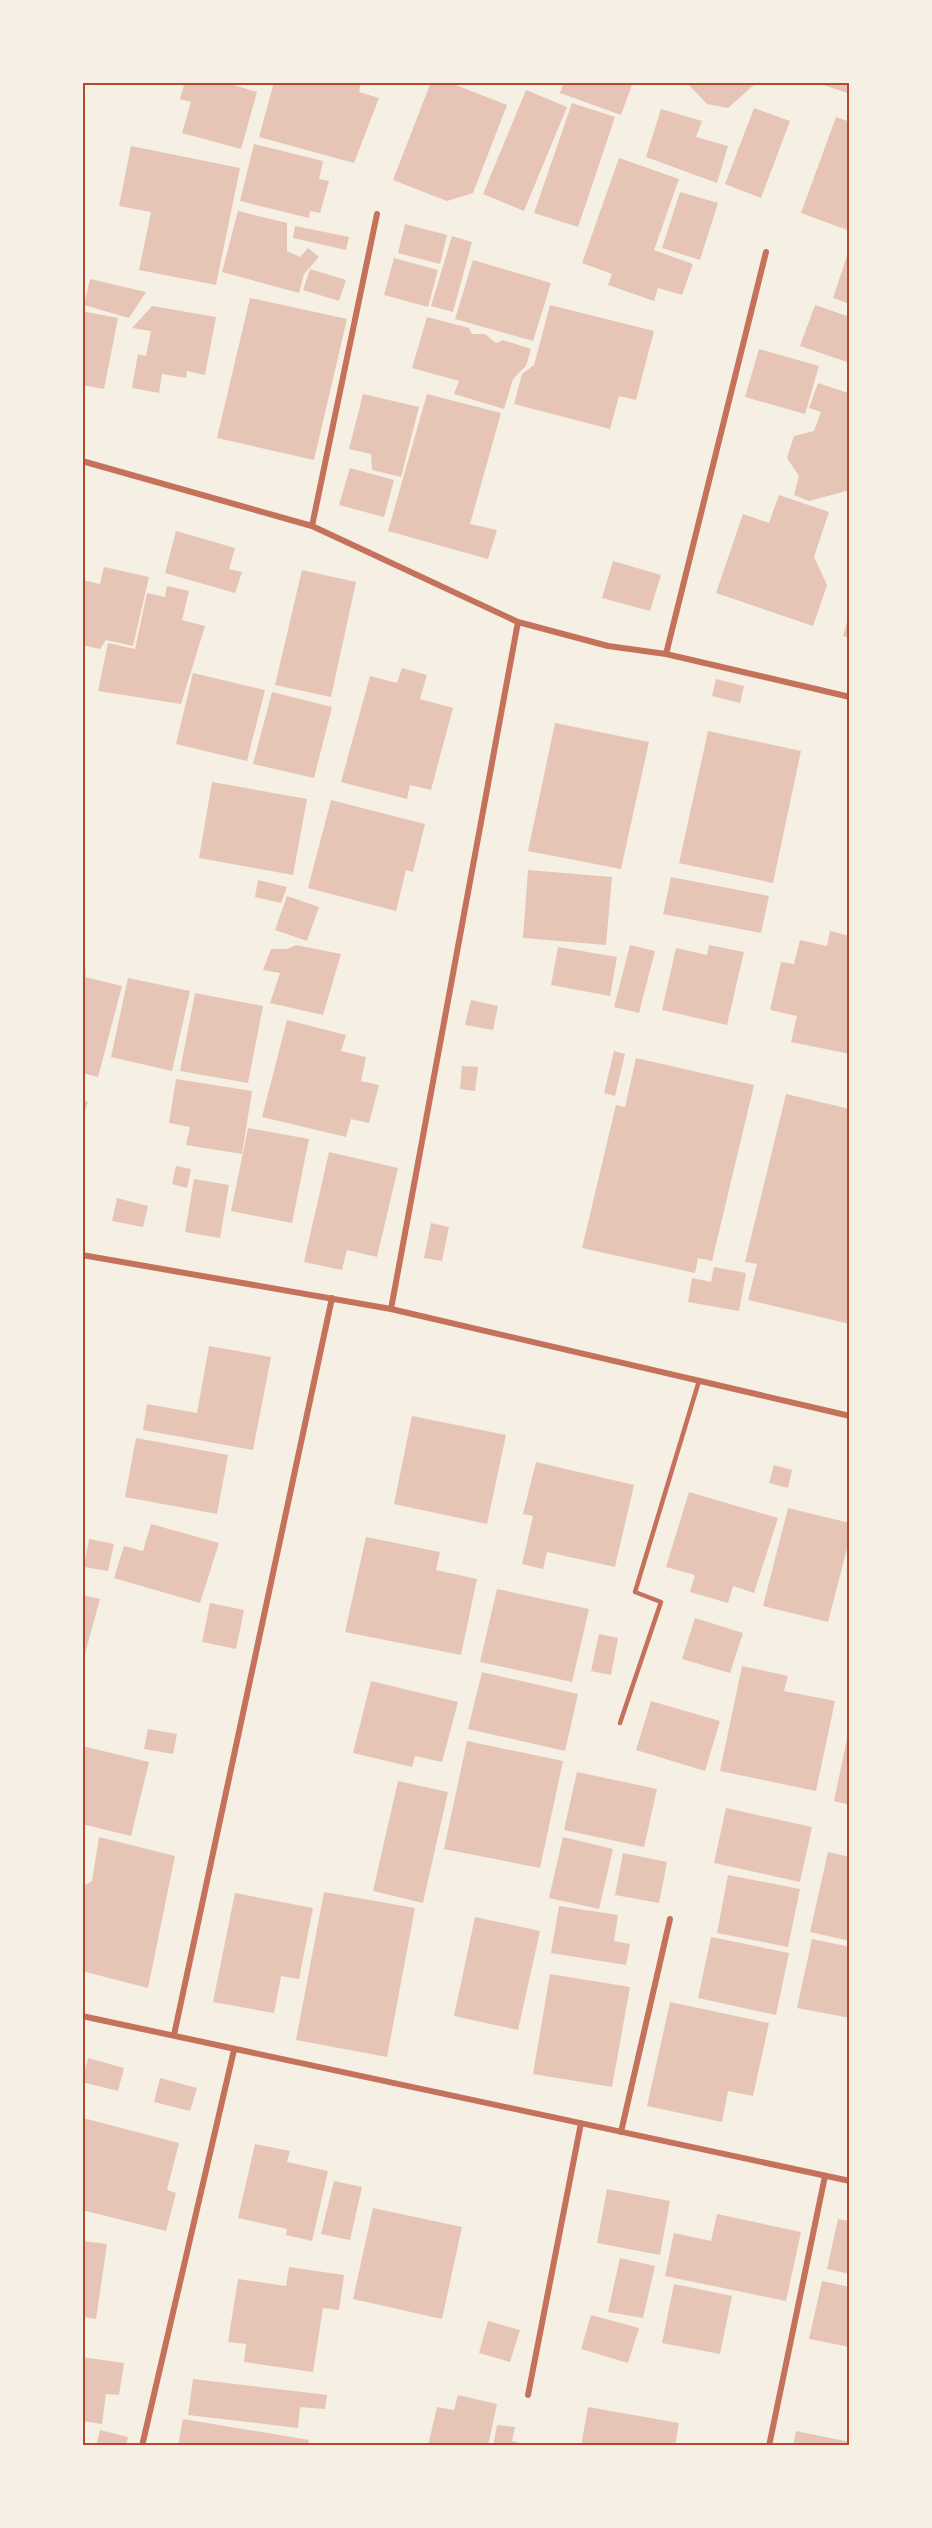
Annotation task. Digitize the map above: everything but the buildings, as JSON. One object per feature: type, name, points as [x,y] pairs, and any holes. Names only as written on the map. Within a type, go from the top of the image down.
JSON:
[{"type":"street","points":[[312,526],[377,214]]},
{"type":"street","points":[[666,654],[766,252]]},
{"type":"street","points":[[82,460],[312,526],[518,622],[608,646],[666,654],[849,697]]},
{"type":"street","points":[[391,1309],[518,622]]},
{"type":"street","points":[[82,1255],[391,1309],[849,1416]]},
{"type":"street","points":[[174,2035],[332,1298]]},
{"type":"street","points":[[621,2132],[670,1919]]},
{"type":"street","points":[[82,2016],[849,2181]]},
{"type":"street","points":[[142,2445],[234,2050]]},
{"type":"street","points":[[528,2395],[581,2123]]},
{"type":"street","points":[[769,2445],[825,2176]]},
{"type":"lane","points":[[620,1723],[661,1602],[635,1592],[699,1381]]}]
